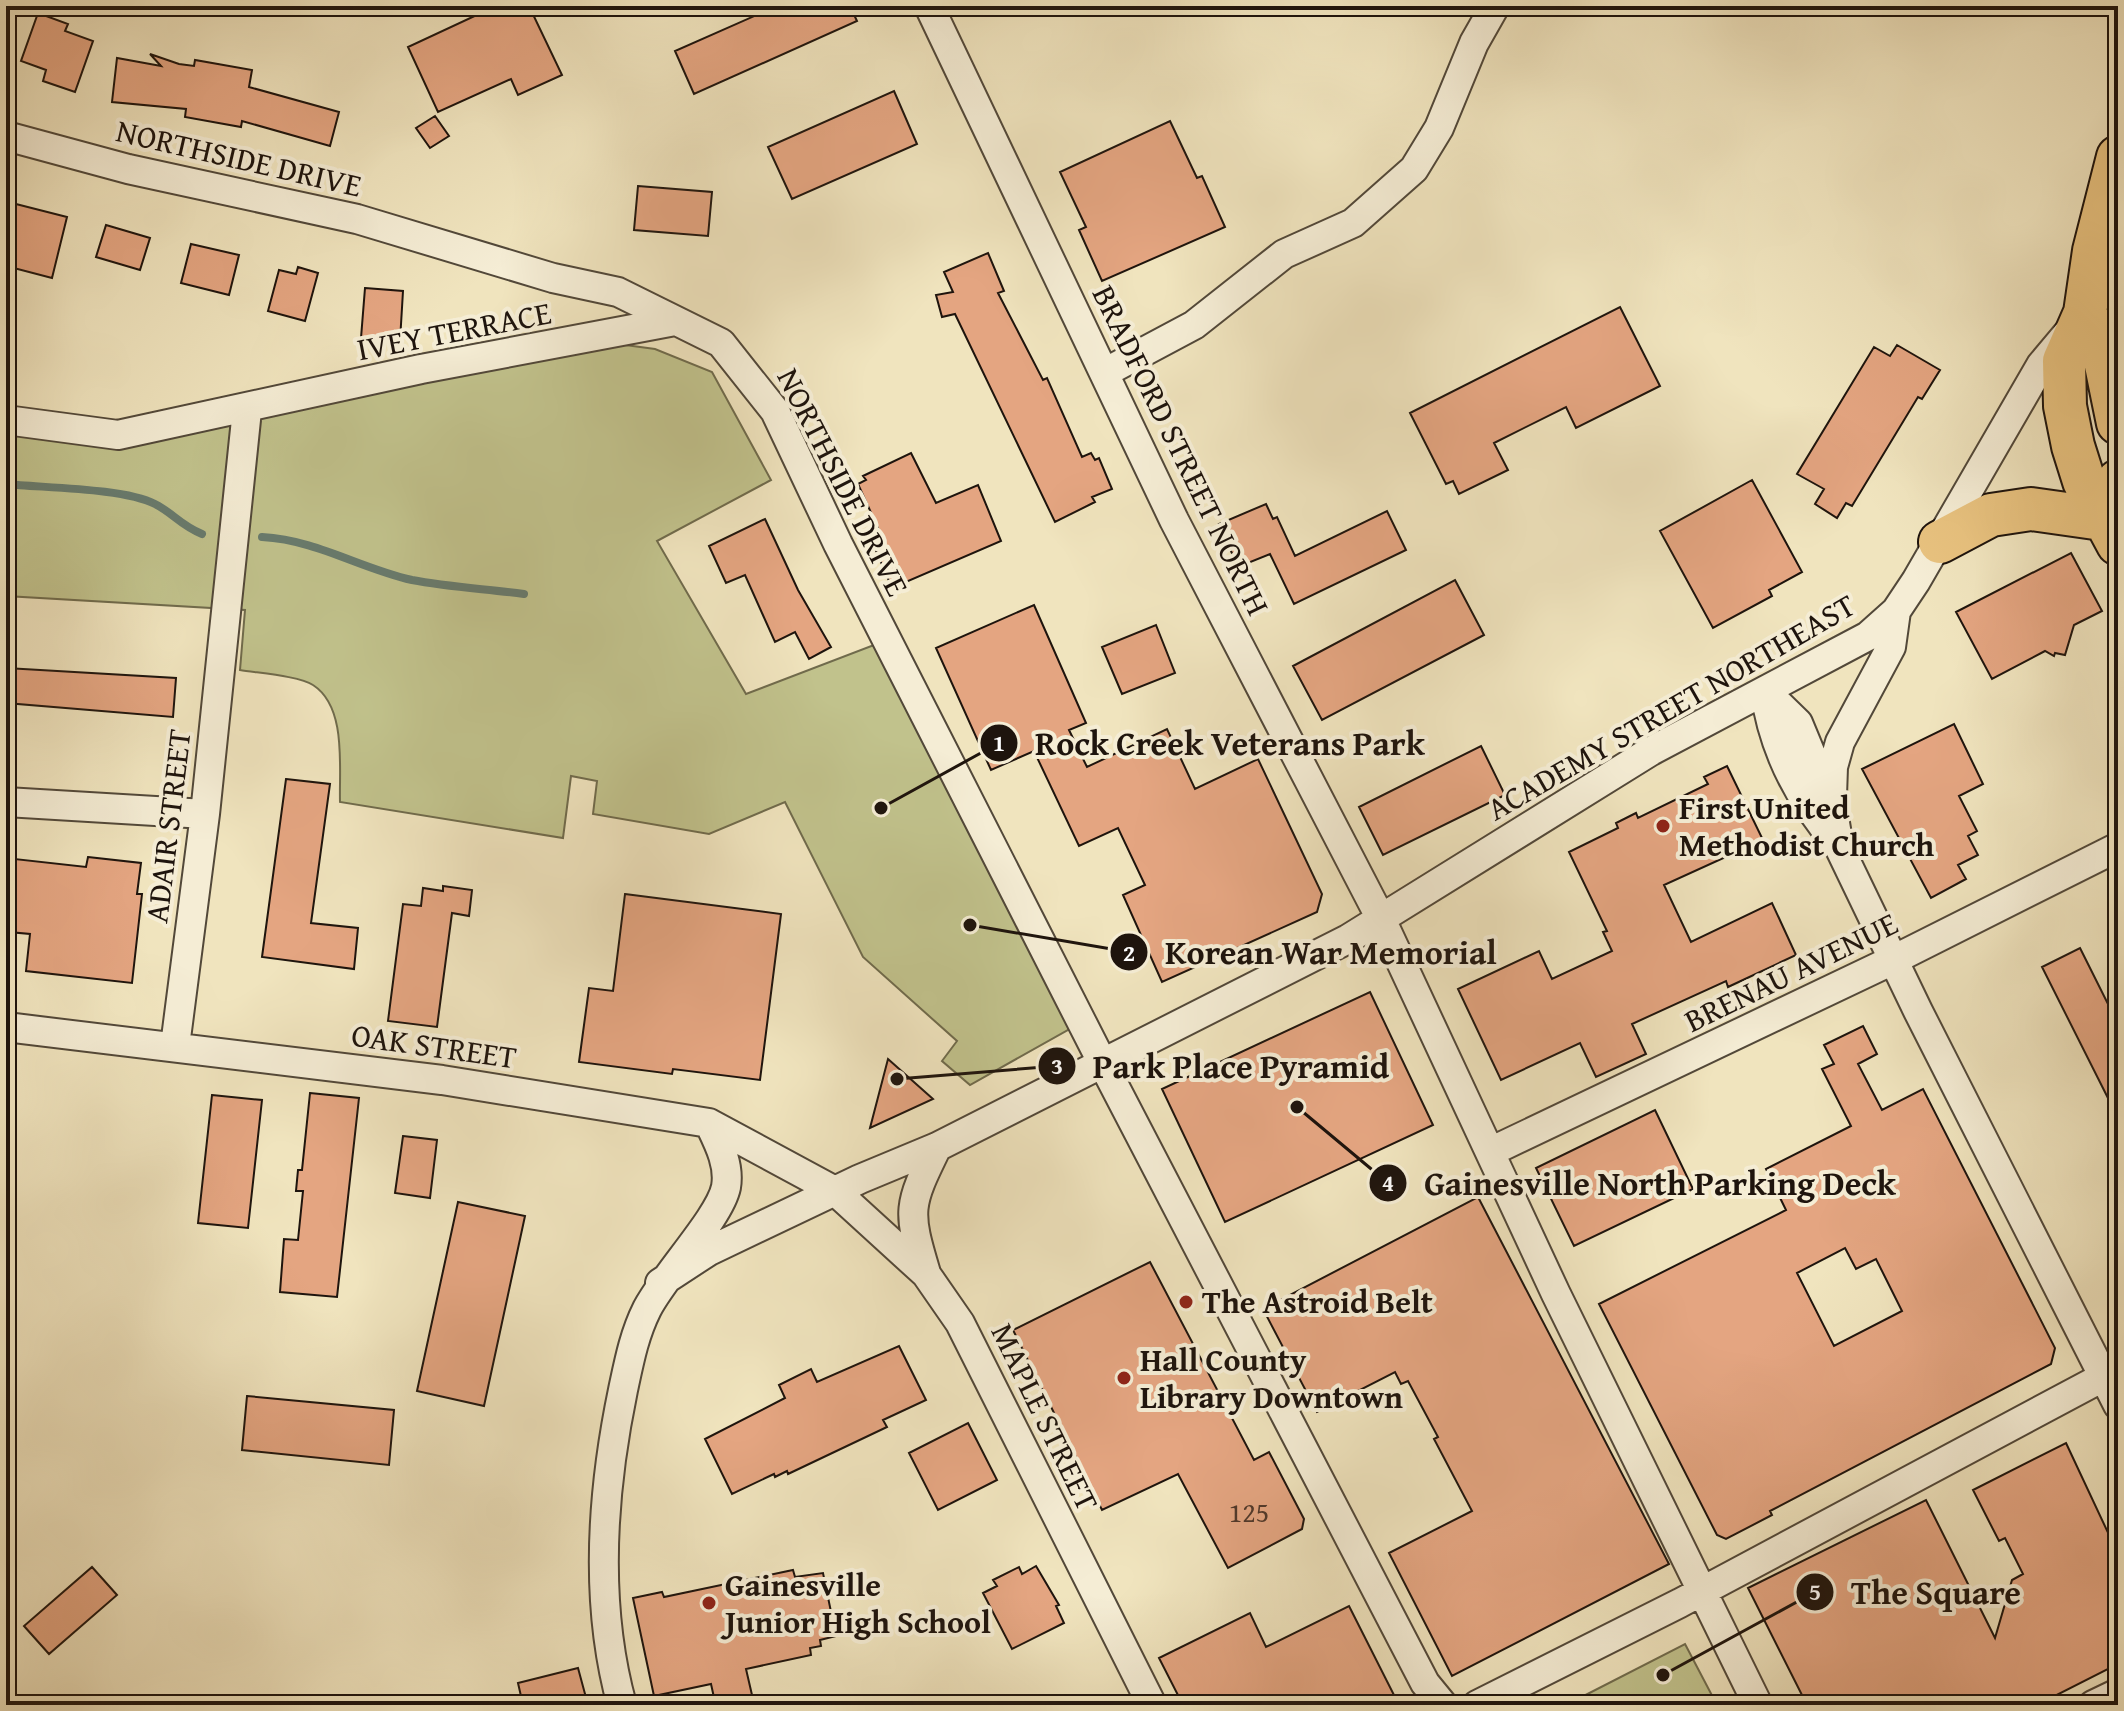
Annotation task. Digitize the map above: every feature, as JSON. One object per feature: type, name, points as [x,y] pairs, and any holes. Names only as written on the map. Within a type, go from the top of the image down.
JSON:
[{"type":"highway","points":[[2110,532],[2084,481],[2065,406],[2064,361],[2085,313],[2094,251],[2118,157]]},
{"type":"highway","points":[[2085,313],[2103,350],[2118,423]]},
{"type":"highway","points":[[2110,532],[2118,481]]},
{"type":"highway","points":[[1940,542],[1991,515],[2031,509],[2110,532]]},
{"type":"street","name":"BRADFORD STREET NORTH","points":[[929,6],[1174,520],[1381,919],[1490,1152],[1758,1705]]},
{"type":"street","points":[[1104,373],[1194,325],[1284,254],[1353,223],[1414,169],[1439,128],[1474,43],[1495,6]]},
{"type":"street","name":"NORTHSIDE DRIVE","points":[[6,136],[128,169],[357,219],[553,278],[618,292],[721,343],[775,411],[838,544],[1215,1281],[1425,1683],[1443,1705]]},
{"type":"street","name":"ACADEMY STREET NORTHEAST","points":[[660,1283],[709,1251],[937,1147],[1381,919],[1651,751],[1868,636],[1896,611],[1940,542],[2041,365],[2085,313]]},
{"type":"street","name":"IVEY TERRACE","points":[[6,420],[118,435],[247,410],[421,369],[675,321]]},
{"type":"street","name":"ADAIR STREET","points":[[175,1046],[205,814],[247,410]]},
{"type":"street","points":[[1839,847],[1832,805],[1833,767],[1840,742],[1887,656],[1896,611]]},
{"type":"street","points":[[1765,691],[1798,723],[1832,805]]},
{"type":"street","points":[[1765,691],[1770,732],[1811,815],[1839,847],[1893,960],[2111,1373],[2118,1405]]},
{"type":"street","points":[[6,802],[205,814]]},
{"type":"street","name":"BRENAU AVENUE","points":[[1490,1152],[1893,960],[2118,847]]},
{"type":"street","name":"OAK STREET","points":[[6,1027],[545,1095],[709,1123],[835,1191]]},
{"type":"street","points":[[622,1705],[610,1643],[604,1578],[611,1454],[637,1329],[660,1283],[719,1207],[726,1184],[723,1152],[709,1123]]},
{"type":"street","points":[[926,1274],[911,1216],[912,1201],[920,1178],[937,1147]]},
{"type":"street","name":"MAPLE STREET","points":[[835,1191],[926,1274],[960,1323],[986,1369],[1152,1705]]},
{"type":"street","points":[[1477,1705],[1703,1590],[2111,1373]]},
{"type":"street","points":[[2093,1705],[2118,1693]]},
{"type":"green space","points":[[588,340],[655,349],[712,372],[771,480],[657,541],[746,694],[887,640],[1082,1022],[970,1085],[942,1061],[957,1041],[863,957],[785,802],[709,834],[593,814],[597,781],[571,776],[563,838],[340,802],[339,739],[331,708],[324,695],[307,682],[240,670],[245,610],[6,596],[6,420],[118,435]]},
{"type":"green space","points":[[1685,1644],[1717,1705],[1566,1705]]},
{"type":"building","points":[[496,6],[529,6],[562,75],[518,95],[511,79],[438,112],[408,47]]},
{"type":"building","points":[[777,6],[850,6],[857,21],[694,94],[675,51]]},
{"type":"building","points":[[38,13],[68,24],[65,31],[93,41],[75,92],[43,81],[46,70],[21,61]]},
{"type":"building","points":[[150,54],[179,64],[194,66],[195,60],[252,70],[249,87],[339,112],[330,146],[242,121],[241,127],[185,117],[186,109],[112,102],[117,58],[161,66]]},
{"type":"building","points":[[894,91],[917,144],[792,199],[768,147]]},
{"type":"building","points":[[435,116],[449,136],[430,148],[416,128]]},
{"type":"building","points":[[1170,121],[1197,178],[1202,176],[1225,227],[1102,281],[1079,230],[1086,227],[1060,172]]},
{"type":"building","points":[[638,186],[712,192],[708,236],[634,230]]},
{"type":"building","points":[[12,203],[67,217],[52,278],[6,266],[6,226]]},
{"type":"building","points":[[106,225],[150,238],[140,270],[96,257]]},
{"type":"building","points":[[191,244],[239,255],[229,295],[181,283]]},
{"type":"building","points":[[988,253],[1004,291],[998,293],[1043,380],[1047,378],[1082,457],[1091,453],[1095,460],[1099,458],[1112,489],[1092,497],[1095,502],[1055,522],[955,314],[942,317],[936,295],[953,292],[944,272]]},
{"type":"building","points":[[298,267],[318,273],[305,321],[268,311],[279,270],[296,274]]},
{"type":"building","points":[[365,288],[403,291],[400,341],[361,338]]},
{"type":"building","points":[[1620,307],[1660,386],[1576,428],[1566,407],[1494,443],[1508,470],[1459,494],[1453,481],[1446,484],[1410,413]]},
{"type":"building","points":[[1897,345],[1940,370],[1922,399],[1918,397],[1852,506],[1846,503],[1837,518],[1815,504],[1824,489],[1797,474],[1874,347],[1890,356]]},
{"type":"building","points":[[911,453],[936,503],[978,485],[1001,541],[892,588],[868,532],[878,528],[858,484],[866,480],[863,476]]},
{"type":"building","points":[[1752,480],[1802,572],[1769,590],[1772,596],[1713,628],[1660,531]]},
{"type":"building","points":[[1266,504],[1273,519],[1277,517],[1295,556],[1387,511],[1406,550],[1294,604],[1270,554],[1238,567],[1219,524]]},
{"type":"building","points":[[765,519],[798,590],[831,647],[809,659],[795,632],[775,642],[745,575],[726,583],[709,546]]},
{"type":"building","points":[[2071,553],[2102,611],[2074,625],[2065,655],[2055,653],[2054,656],[2045,651],[1992,679],[1956,612]]},
{"type":"building","points":[[1455,580],[1484,635],[1322,720],[1293,666]]},
{"type":"building","points":[[1034,605],[1086,723],[1069,730],[1087,767],[1167,729],[1195,789],[1258,759],[1322,894],[1317,912],[1162,982],[1123,895],[1145,885],[1118,828],[1079,846],[1034,751],[991,770],[936,648]]},
{"type":"building","points":[[1156,625],[1175,673],[1122,694],[1102,647]]},
{"type":"building","points":[[6,668],[176,678],[173,717],[6,703]]},
{"type":"building","points":[[1954,724],[1983,784],[1959,796],[1977,831],[1968,836],[1978,855],[1958,865],[1966,879],[1931,898],[1862,769]]},
{"type":"building","points":[[1481,746],[1505,795],[1383,855],[1359,807]]},
{"type":"building","points":[[1727,766],[1763,840],[1664,885],[1691,942],[1772,903],[1796,955],[1728,987],[1726,981],[1632,1024],[1646,1054],[1596,1077],[1580,1043],[1501,1080],[1458,989],[1539,951],[1552,979],[1612,951],[1603,932],[1607,931],[1569,852],[1618,828],[1616,823],[1636,813],[1638,818],[1708,784],[1704,777]]},
{"type":"building","points":[[286,779],[330,784],[311,923],[358,928],[354,969],[262,957]]},
{"type":"building","points":[[88,857],[141,863],[137,894],[142,894],[132,983],[26,971],[30,934],[9,932],[12,904],[6,903],[6,858],[86,867]]},
{"type":"building","points":[[443,886],[472,890],[469,916],[452,913],[437,1027],[388,1021],[403,904],[421,906],[423,888],[443,891]]},
{"type":"building","points":[[625,894],[781,914],[760,1080],[673,1069],[672,1074],[579,1062],[589,988],[613,991]]},
{"type":"building","points":[[2080,948],[2118,1024],[2118,1118],[2042,967]]},
{"type":"building","points":[[1370,992],[1433,1125],[1225,1222],[1162,1089]]},
{"type":"building","points":[[1863,1026],[1877,1054],[1858,1064],[1882,1110],[1923,1089],[2055,1348],[2051,1364],[1770,1511],[1772,1515],[1726,1539],[1717,1535],[1599,1304],[1786,1210],[1766,1169],[1851,1126],[1822,1069],[1834,1064],[1824,1045]],"holes":[[[1845,1248],[1856,1269],[1876,1259],[1902,1311],[1834,1346],[1797,1273]]]},
{"type":"building","points":[[888,1059],[933,1099],[870,1128]]},
{"type":"building","points":[[310,1093],[359,1098],[337,1297],[280,1292],[284,1239],[298,1240],[303,1191],[296,1191],[298,1170],[302,1170]]},
{"type":"building","points":[[212,1095],[262,1100],[248,1228],[198,1223]]},
{"type":"building","points":[[1655,1110],[1693,1189],[1574,1246],[1536,1168]]},
{"type":"building","points":[[403,1136],[437,1140],[430,1198],[395,1193]]},
{"type":"building","points":[[1478,1197],[1669,1564],[1452,1676],[1389,1553],[1472,1511],[1434,1439],[1438,1437],[1408,1381],[1401,1384],[1395,1372],[1317,1412],[1263,1309]]},
{"type":"building","points":[[458,1202],[525,1216],[484,1406],[417,1391]]},
{"type":"building","name":"Hall County Library Downtown","points":[[1150,1262],[1254,1460],[1269,1452],[1304,1519],[1302,1529],[1228,1568],[1178,1474],[1102,1510],[1013,1330]]},
{"type":"building","points":[[899,1346],[926,1400],[883,1420],[887,1427],[788,1474],[787,1471],[775,1477],[774,1474],[732,1494],[705,1439],[785,1398],[779,1385],[811,1369],[817,1382]]},
{"type":"building","points":[[247,1396],[394,1410],[389,1465],[242,1450]]},
{"type":"building","points":[[968,1423],[997,1480],[938,1510],[909,1453]]},
{"type":"building","points":[[2066,1443],[2118,1554],[2118,1664],[2037,1705],[1807,1705],[1748,1588],[1926,1500],[1995,1638],[2012,1580],[2023,1574],[2005,1538],[1999,1541],[1973,1490]]},
{"type":"building","points":[[1036,1566],[1059,1605],[1056,1606],[1064,1623],[1012,1649],[983,1593],[997,1586],[993,1580],[1019,1567],[1022,1574]]},
{"type":"building","points":[[92,1567],[117,1595],[49,1654],[24,1626]]},
{"type":"building","points":[[793,1570],[795,1577],[823,1573],[836,1636],[820,1640],[821,1646],[810,1648],[811,1655],[746,1669],[752,1695],[715,1702],[711,1684],[654,1696],[633,1598],[662,1592],[664,1597]]},
{"type":"building","points":[[1349,1606],[1399,1705],[1183,1705],[1159,1658],[1250,1613],[1266,1647]]},
{"type":"building","points":[[578,1668],[588,1705],[523,1705],[518,1683]]},
{"type":"waterway","points":[[6,484],[104,492],[141,499],[155,504],[202,534]]},
{"type":"waterway","points":[[262,537],[301,543],[412,580],[524,594]]},
{"type":"place","name":"Rock Creek Veterans Park","points":[[881,808]]},
{"type":"place","name":"First United Methodist Church","points":[[1663,826]]},
{"type":"place","name":"Korean War Memorial","points":[[970,925]]},
{"type":"place","name":"Park Place Pyramid","points":[[897,1079]]},
{"type":"place","name":"Gainesville North Parking Deck","points":[[1297,1107]]},
{"type":"place","name":"The Astroid Belt","points":[[1186,1302]]},
{"type":"place","name":"Hall County Library Downtown","points":[[1124,1378]]},
{"type":"place","name":"Gainesville Junior High School","points":[[709,1603]]},
{"type":"place","name":"The Square","points":[[1663,1675]]}]
